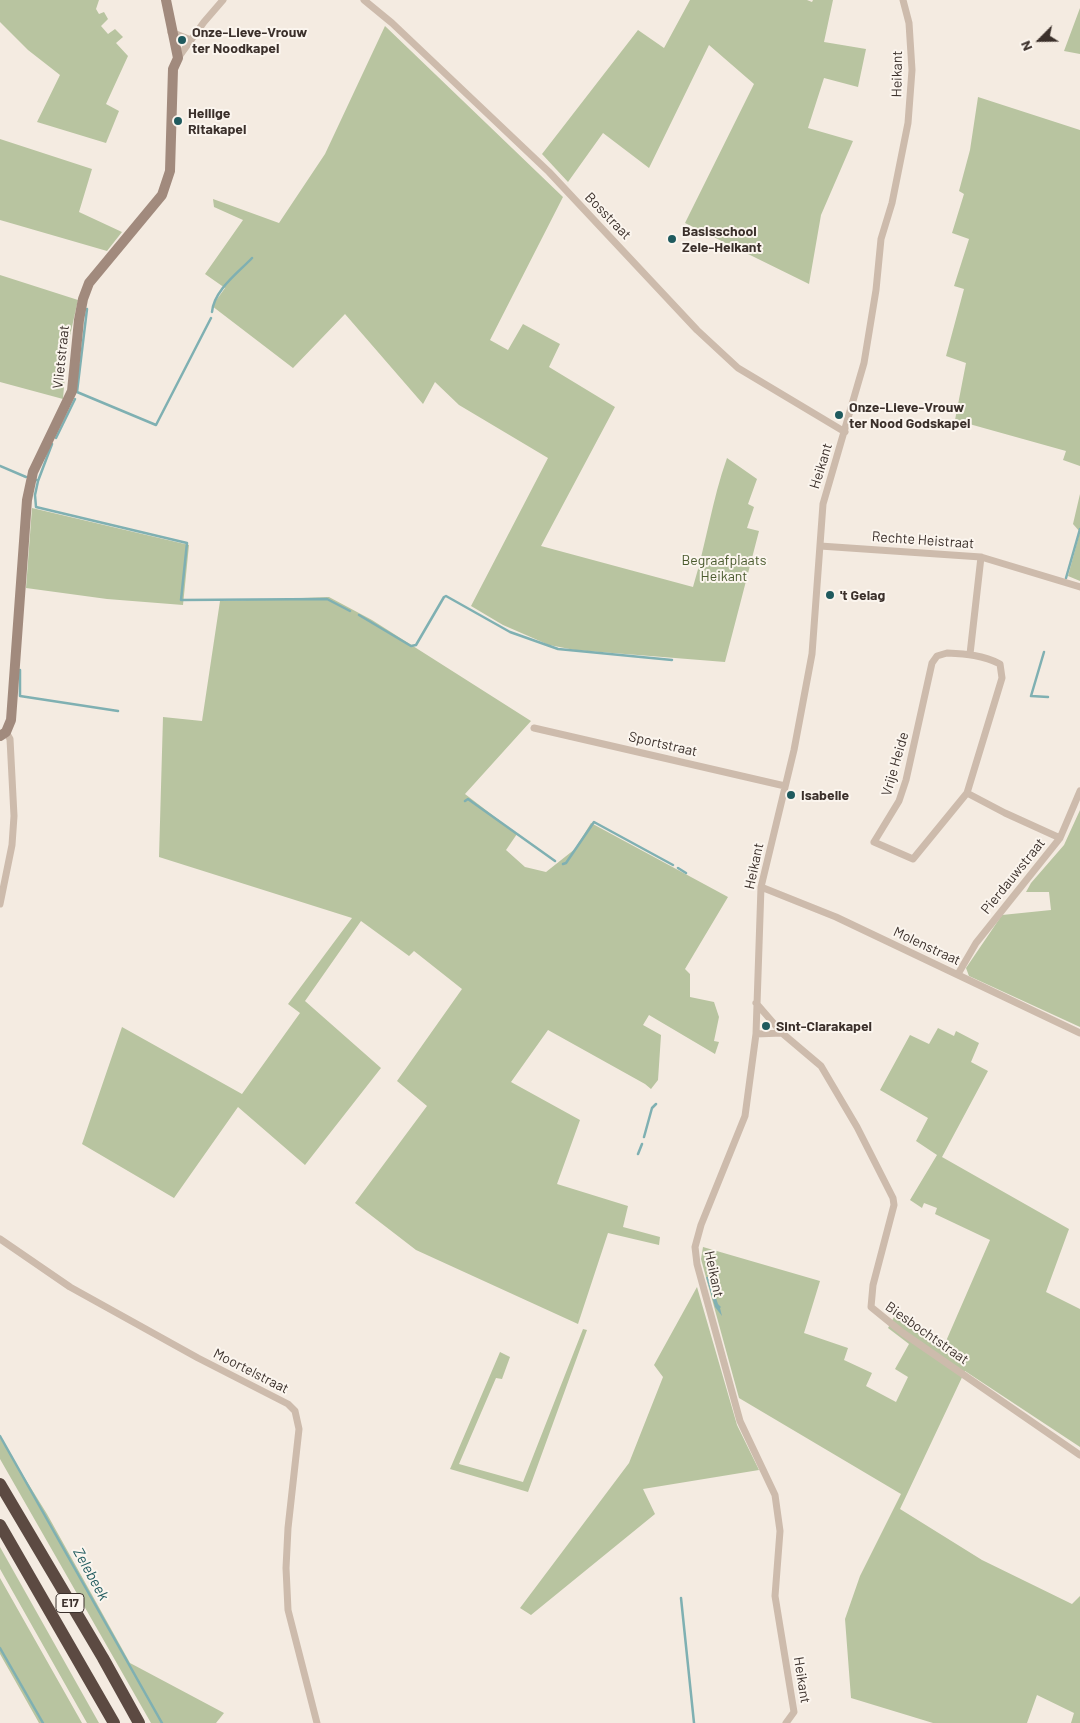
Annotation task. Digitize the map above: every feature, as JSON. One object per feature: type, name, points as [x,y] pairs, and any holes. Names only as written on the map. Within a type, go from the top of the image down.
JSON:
[{"type":"highway","name":"E17","points":[[0,1484],[103,1658],[139,1723]]},
{"type":"highway","name":"E17","points":[[0,1525],[114,1723]]},
{"type":"street","name":"Vlietstraat","points":[[166,0],[171,32],[178,58]]},
{"type":"street","name":"Vlietstraat","points":[[3,734],[11,720],[26,500],[33,472],[69,400],[83,299],[89,283],[162,195],[170,171],[173,68],[191,40],[223,0]]},
{"type":"street","name":"Bosstraat","points":[[364,0],[392,23],[549,172],[697,330],[738,368],[845,432]]},
{"type":"street","name":"Heikant","points":[[786,1723],[794,1712],[794,1706],[775,1596],[780,1531],[775,1495],[740,1421],[699,1272],[695,1248],[702,1225],[745,1116],[756,1034],[761,887],[786,786],[803,708],[812,654],[823,504],[864,363],[876,290],[881,238],[892,202],[908,123],[912,70],[909,23],[903,0]]},
{"type":"street","points":[[171,32],[191,40]]},
{"type":"street","name":"Rechte Heistraat","points":[[820,546],[981,557],[1080,587]]},
{"type":"street","points":[[970,654],[981,557]]},
{"type":"street","name":"Vrije Heide","points":[[947,653],[970,654],[989,658],[1000,664],[1002,670],[967,793],[913,859],[874,842],[899,801],[906,780],[932,663],[937,656],[947,653]]},
{"type":"street","name":"Sportstraat","points":[[534,728],[786,786]]},
{"type":"street","points":[[0,904],[12,845],[14,816],[10,739],[3,734]]},
{"type":"street","name":"Pierdauwstraat","points":[[958,974],[976,943],[1060,838],[1080,791]]},
{"type":"street","points":[[967,793],[1060,838]]},
{"type":"street","name":"Molenstraat","points":[[761,887],[836,917],[1080,1033]]},
{"type":"street","name":"Biesbochtstraat","points":[[756,1003],[782,1033],[820,1066],[861,1135],[893,1198],[894,1205],[873,1285],[871,1307],[903,1333],[1080,1455]]},
{"type":"street","points":[[756,1034],[782,1033]]},
{"type":"street","name":"Moortelstraat","points":[[0,1240],[70,1287],[198,1358],[288,1404],[295,1410],[299,1429],[288,1528],[287,1591],[296,1646],[317,1723]]},
{"type":"green space","points":[[0,0],[99,0],[96,9],[99,14],[104,12],[108,19],[101,26],[108,34],[115,29],[123,37],[116,43],[128,56],[106,104],[119,111],[106,143],[37,122],[60,75],[28,50],[0,22]]},
{"type":"green space","points":[[690,0],[807,0],[812,2],[813,0],[833,0],[824,42],[866,49],[858,87],[824,78],[808,128],[853,141],[821,215],[809,284],[685,223],[754,84],[709,45],[649,168],[603,133],[568,182],[542,154],[638,30],[664,48]]},
{"type":"green space","points":[[1080,8],[1080,54],[1064,51]]},
{"type":"green space","name":"Begraafplaats Heikant","points":[[385,26],[563,197],[490,340],[508,350],[523,324],[560,344],[549,367],[615,407],[541,546],[693,587],[717,490],[727,458],[757,479],[748,504],[754,507],[747,528],[759,531],[725,662],[575,650],[549,645],[503,625],[471,606],[548,458],[459,405],[435,382],[423,404],[345,314],[293,368],[212,306],[225,288],[205,274],[243,220],[214,207],[213,199],[279,223],[325,154]]},
{"type":"green space","points":[[978,97],[1080,130],[1080,466],[1063,460],[1066,451],[955,420],[966,363],[946,356],[964,289],[954,286],[969,239],[952,233],[964,194],[959,191],[970,150]]},
{"type":"green space","points":[[0,139],[92,169],[79,212],[122,232],[107,251],[0,220]]},
{"type":"green space","points":[[0,275],[78,300],[67,349],[63,399],[0,382]]},
{"type":"green space","points":[[1080,494],[1080,532],[1073,524]]},
{"type":"green space","points":[[32,508],[189,545],[183,605],[107,599],[26,588]]},
{"type":"green space","points":[[1080,532],[1080,581],[1068,576]]},
{"type":"green space","points":[[329,597],[372,620],[531,721],[465,794],[517,834],[506,850],[525,867],[546,872],[575,849],[591,823],[728,897],[685,969],[690,974],[690,997],[714,1002],[719,1017],[714,1041],[719,1042],[715,1054],[649,1015],[643,1025],[661,1035],[658,1080],[651,1089],[548,1030],[511,1082],[580,1120],[557,1184],[628,1206],[623,1227],[660,1237],[659,1245],[608,1233],[578,1324],[416,1250],[355,1203],[427,1106],[397,1081],[462,989],[414,951],[409,956],[361,921],[305,1001],[381,1068],[305,1165],[238,1107],[174,1198],[82,1144],[122,1027],[242,1094],[300,1013],[288,1004],[352,918],[159,857],[163,717],[202,721],[220,601]]},
{"type":"green space","points":[[1080,810],[1080,1027],[969,976],[966,968],[1002,915],[1051,910],[1049,892],[1026,892],[1031,883],[1064,845]]},
{"type":"green space","points":[[938,1028],[954,1036],[956,1031],[979,1043],[971,1062],[988,1071],[942,1157],[1069,1229],[1046,1292],[1080,1309],[1080,1447],[965,1371],[900,1509],[982,1560],[1072,1604],[1080,1596],[1080,1723],[1071,1723],[1074,1713],[1037,1695],[1027,1723],[933,1723],[851,1698],[845,1619],[860,1576],[901,1494],[739,1398],[701,1259],[703,1247],[820,1281],[804,1333],[848,1348],[844,1360],[872,1373],[866,1386],[896,1402],[908,1377],[895,1369],[909,1344],[888,1328],[894,1317],[943,1348],[990,1240],[935,1214],[937,1208],[924,1203],[922,1208],[910,1200],[937,1155],[916,1141],[928,1118],[880,1090],[910,1035],[929,1044]]},
{"type":"green space","points":[[697,1287],[737,1425],[759,1470],[643,1489],[655,1514],[531,1615],[520,1608],[629,1463],[663,1377],[654,1365]]},
{"type":"green space","points":[[583,1329],[587,1330],[528,1492],[450,1469],[500,1352],[510,1357],[502,1379],[496,1378],[459,1464],[523,1482]]},
{"type":"green space","points":[[0,1438],[47,1514],[130,1663],[224,1713],[216,1723],[151,1723],[0,1459]]},
{"type":"green space","points":[[0,1547],[99,1723],[87,1723],[0,1569]]},
{"type":"green space","points":[[0,1578],[82,1723],[39,1723],[0,1654]]},
{"type":"water","points":[[706,1277],[709,1277],[718,1304],[721,1307],[722,1316],[715,1307]]},
{"type":"waterway","points":[[212,312],[217,296],[222,289],[252,258]]},
{"type":"waterway","points":[[87,309],[77,392],[156,425],[211,318]]},
{"type":"waterway","points":[[56,438],[75,399]]},
{"type":"waterway","points":[[38,481],[52,444]]},
{"type":"waterway","points":[[0,466],[26,477]]},
{"type":"waterway","points":[[35,479],[38,481],[35,495],[36,507],[187,543],[181,600],[327,599],[350,611]]},
{"type":"waterway","points":[[1066,578],[1080,529]]},
{"type":"waterway","points":[[359,615],[411,646],[416,645],[446,596],[510,632],[558,649],[672,660]]},
{"type":"waterway","points":[[1044,652],[1031,696],[1048,697]]},
{"type":"waterway","points":[[20,670],[20,696],[118,711]]},
{"type":"waterway","points":[[465,801],[468,799],[555,861]]},
{"type":"waterway","points":[[563,864],[566,863],[594,822],[673,865]]},
{"type":"waterway","points":[[678,868],[686,873]]},
{"type":"waterway","points":[[644,1137],[652,1108],[656,1104]]},
{"type":"waterway","points":[[638,1154],[642,1144]]},
{"type":"waterway","name":"Zelebeek","points":[[0,1436],[162,1723]]},
{"type":"waterway","points":[[681,1598],[694,1723]]},
{"type":"waterway","points":[[0,1648],[43,1723]]},
{"type":"place","name":"Onze-Lieve-Vrouw ter Noodkapel","points":[[182,40]]},
{"type":"place","name":"Heilige Ritakapel","points":[[178,121]]},
{"type":"place","name":"Basisschool Zele-Heikant","points":[[672,239]]},
{"type":"place","name":"Onze-Lieve-Vrouw ter Nood Godskapel","points":[[839,415]]},
{"type":"place","name":"'t Gelag","points":[[830,595]]},
{"type":"place","name":"Isabelle","points":[[791,795]]},
{"type":"place","name":"Sint-Clarakapel","points":[[766,1026]]}]
